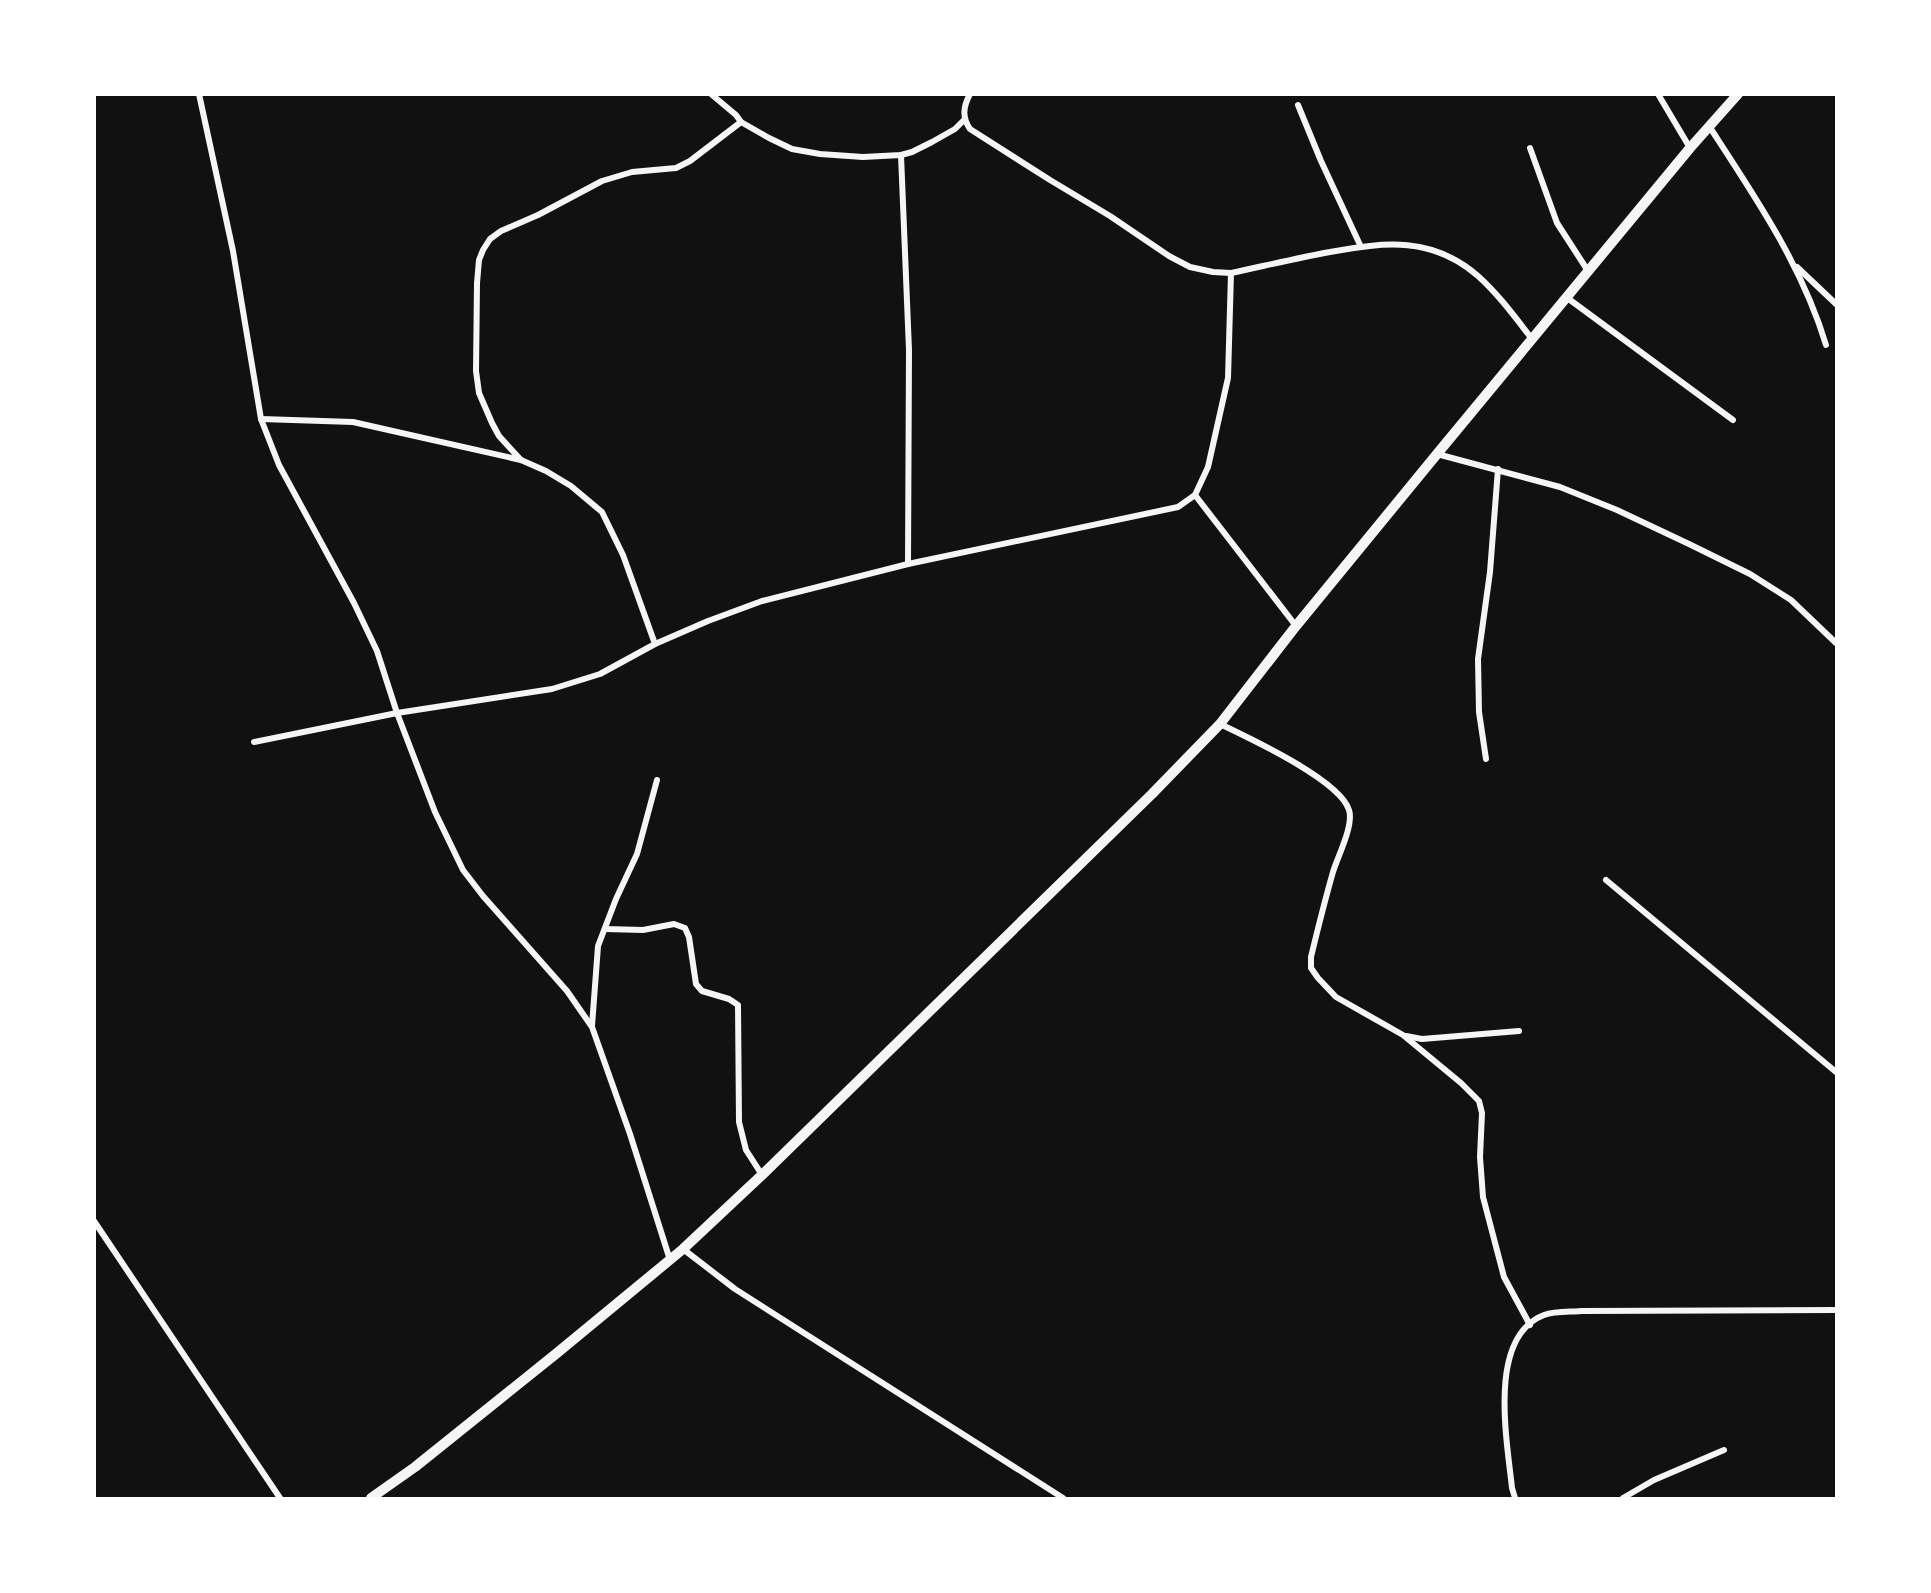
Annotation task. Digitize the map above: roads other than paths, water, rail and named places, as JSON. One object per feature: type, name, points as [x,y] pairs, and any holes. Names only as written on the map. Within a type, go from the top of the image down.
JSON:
[{"type":"street","points":[[199,94],[233,251],[261,419],[279,465],[354,603],[377,651],[397,713],[435,812],[463,870],[567,991],[592,1027],[630,1134],[670,1260]]},
{"type":"street","points":[[711,94],[741,122],[792,149],[820,154],[863,157],[901,155],[932,142],[955,129],[964,120]]},
{"type":"street","points":[[970,94],[965,102],[964,120],[970,129],[1110,216],[1169,256],[1190,267],[1231,273],[1361,247],[1388,244],[1428,249],[1452,258],[1476,275],[1498,296],[1532,339]]},
{"type":"street","points":[[1658,94],[1690,148]]},
{"type":"street","points":[[371,1498],[415,1467],[683,1249],[762,1175],[1152,794],[1220,724],[1296,626],[1437,453],[1690,148],[1738,94]]},
{"type":"street","points":[[1298,105],[1361,247]]},
{"type":"street","points":[[521,460],[499,436],[492,423],[480,393],[476,371],[477,283],[479,260],[483,249],[490,239],[501,231],[602,181],[632,172],[676,168],[690,161],[741,122]]},
{"type":"street","points":[[1709,126],[1793,262],[1808,292],[1826,345]]},
{"type":"street","points":[[1530,148],[1557,223],[1588,271]]},
{"type":"street","points":[[901,155],[909,350],[908,564]]},
{"type":"street","points":[[1793,262],[1836,304]]},
{"type":"street","points":[[254,742],[397,713],[552,689],[600,674],[655,644],[762,601],[908,564],[1178,507],[1195,495],[1208,467],[1228,378],[1231,273]]},
{"type":"street","points":[[1566,297],[1733,420]]},
{"type":"street","points":[[261,419],[353,422],[521,460],[546,471],[571,486],[602,512],[623,555],[655,644]]},
{"type":"street","points":[[1437,453],[1560,487],[1617,510],[1750,574],[1791,600],[1836,643]]},
{"type":"street","points":[[1486,759],[1479,712],[1478,659],[1490,572],[1498,470]]},
{"type":"street","points":[[1195,495],[1296,626]]},
{"type":"street","points":[[1220,724],[1269,747],[1320,780],[1339,794],[1350,810],[1349,825],[1333,870],[1311,957],[1311,968],[1336,997],[1403,1035],[1479,1101],[1482,1113],[1480,1156],[1483,1197],[1504,1277],[1530,1325]]},
{"type":"street","points":[[592,1027],[598,946],[637,854],[657,780]]},
{"type":"street","points":[[1606,880],[1836,1072]]},
{"type":"street","points":[[605,929],[643,930],[674,924],[685,928],[689,937],[696,984],[702,991],[729,999],[738,1005],[739,1122],[746,1150],[762,1175]]},
{"type":"street","points":[[1403,1035],[1422,1039],[1519,1031]]},
{"type":"street","points":[[94,1221],[280,1498]]},
{"type":"street","points":[[683,1249],[735,1289],[1063,1498]]},
{"type":"street","points":[[1515,1498],[1503,1406],[1509,1359],[1520,1332],[1544,1315],[1581,1311],[1836,1310]]},
{"type":"street","points":[[1623,1498],[1654,1480],[1724,1450]]}]
